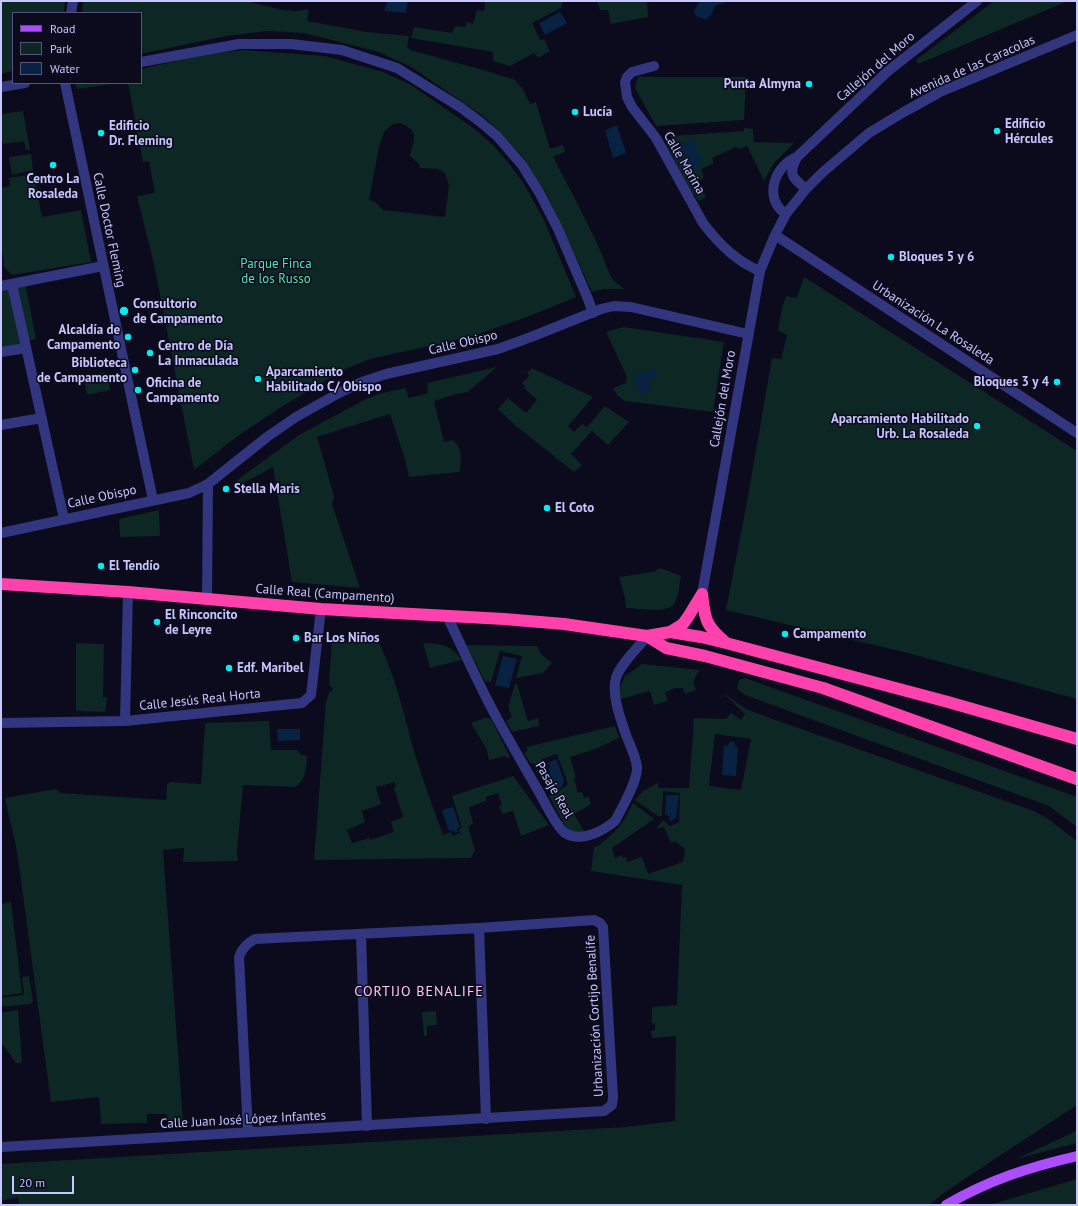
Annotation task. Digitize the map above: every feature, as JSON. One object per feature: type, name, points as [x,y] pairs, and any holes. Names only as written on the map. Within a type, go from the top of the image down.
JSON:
[{"type":"highway","name":"Calle Real (Campamento)","points":[[1,584],[128,592],[321,609],[504,619],[558,624],[647,636]]},
{"type":"highway","points":[[670,632],[683,624],[702,594]]},
{"type":"highway","points":[[702,594],[706,619],[710,628],[726,643]]},
{"type":"highway","points":[[647,636],[670,632],[701,637],[948,702],[1077,739]]},
{"type":"highway","points":[[647,636],[666,648],[704,656],[823,688],[1077,779]]},
{"type":"main road","points":[[946,1205],[986,1184],[1011,1174],[1077,1156]]},
{"type":"street","points":[[71,12],[73,1]]},
{"type":"street","name":"Callejón del Moro","points":[[786,214],[779,210],[773,195],[773,187],[776,177],[781,169],[797,157],[888,71],[977,1]]},
{"type":"street","name":"Avenida de las Caracolas","points":[[806,189],[823,172],[869,133],[902,112],[940,92],[1077,35]]},
{"type":"street","points":[[142,62],[239,44],[291,44],[342,50],[397,68],[460,107],[479,121],[497,136],[522,165],[539,192],[558,229],[586,293],[593,313]]},
{"type":"street","name":"Calle Marina","points":[[654,66],[632,72],[627,77],[625,82],[625,90],[632,106],[656,138],[703,223],[711,234],[743,263],[760,271]]},
{"type":"street","points":[[1,87],[19,84]]},
{"type":"street","name":"Calle Doctor Fleming","points":[[65,84],[153,500]]},
{"type":"street","points":[[797,157],[791,170],[792,174],[795,180],[806,189]]},
{"type":"street","name":"Callejón del Moro","points":[[702,594],[760,271],[775,235],[786,214],[806,189]]},
{"type":"street","name":"Urbanización La Rosaleda","points":[[775,235],[1077,433]]},
{"type":"street","points":[[1,286],[104,266]]},
{"type":"street","points":[[12,284],[64,519]]},
{"type":"street","name":"Calle Obispo","points":[[1,533],[189,493],[208,484],[267,437],[296,417],[338,393],[362,382],[386,374],[498,349],[614,306],[631,307],[748,334]]},
{"type":"street","points":[[1,352],[26,348]]},
{"type":"street","points":[[1,425],[42,418]]},
{"type":"street","points":[[207,599],[208,484]]},
{"type":"street","points":[[125,721],[128,592]]},
{"type":"street","name":"Calle Jesús Real Horta","points":[[1,723],[125,721],[302,703],[312,695],[321,609]]},
{"type":"street","name":"Pasaje Real","points":[[447,616],[492,710],[553,816],[565,832],[572,836],[595,833],[615,821],[635,778],[637,765],[620,714],[614,693],[614,685],[620,669],[647,636]]},
{"type":"street","name":"Urbanización Cortijo Benalife","points":[[248,1132],[239,957],[240,952],[247,944],[255,940],[597,921],[603,926],[613,1097],[612,1105],[604,1111],[486,1119]]},
{"type":"street","points":[[479,928],[486,1119]]},
{"type":"street","points":[[361,934],[367,1126]]},
{"type":"street","name":"Calle Juan José López Infantes","points":[[1,1147],[486,1119]]},
{"type":"green space","points":[[1,1],[65,1],[64,12],[12,12],[12,71],[1,74]]},
{"type":"green space","points":[[83,1],[246,1],[282,10],[297,11],[309,9],[307,21],[367,32],[409,36],[407,46],[410,50],[515,80],[523,89],[530,104],[536,102],[550,149],[563,145],[565,152],[553,157],[598,245],[610,275],[615,282],[624,289],[603,289],[592,292],[546,193],[524,159],[502,134],[483,116],[411,67],[379,52],[304,33],[268,31],[226,36],[142,54],[142,12],[82,12]]},
{"type":"green space","points":[[485,1],[563,1],[561,8],[532,23],[540,40],[544,39],[550,51],[538,58],[534,53],[510,66],[493,61],[493,52],[411,38],[414,27],[452,33],[455,26],[465,27],[467,22],[473,24],[477,10],[484,11]]},
{"type":"green space","points":[[597,1],[647,1],[648,17],[611,24],[608,10],[600,10]]},
{"type":"green space","points":[[994,1],[1068,1],[918,64],[916,60]]},
{"type":"green space","name":"Parque Finca de los Russo","points":[[242,50],[325,56],[383,72],[411,85],[472,127],[493,145],[508,162],[524,184],[544,220],[576,297],[527,317],[470,337],[370,359],[343,370],[283,406],[239,435],[194,470],[154,264],[137,196],[155,193],[149,161],[143,162],[128,84],[142,84],[142,69],[207,54]],"holes":[[[400,123],[411,129],[414,140],[410,156],[419,164],[420,168],[438,169],[445,173],[449,185],[445,217],[383,210],[375,202],[369,200],[379,147],[384,132],[393,124]]]},
{"type":"green space","points":[[638,77],[746,77],[744,120],[656,126],[635,88]]},
{"type":"green space","points":[[75,84],[111,84],[77,89]]},
{"type":"green space","points":[[23,111],[30,150],[26,150],[24,141],[3,144],[1,135],[1,114]]},
{"type":"green space","points":[[744,128],[753,129],[754,142],[794,143],[774,163],[764,181],[747,146],[739,149],[736,147],[712,158],[714,163],[701,169],[704,178],[698,181],[706,197],[699,201],[689,187],[666,144],[673,140],[671,136],[744,131]],"holes":[[[679,146],[703,160],[698,164],[693,172]]]},
{"type":"green space","points":[[31,154],[33,170],[12,175],[9,157]]},
{"type":"green space","points":[[34,174],[42,217],[81,210],[91,262],[12,275],[4,267],[3,255],[1,255],[1,188],[10,186],[9,178]]},
{"type":"green space","points":[[804,277],[1077,451],[1077,699],[908,653],[726,610],[747,502],[772,358],[781,359],[787,335],[778,330],[782,308],[786,296],[797,298]]},
{"type":"green space","points":[[25,282],[36,339],[25,341],[26,348],[1,352],[1,286]]},
{"type":"green space","points":[[623,327],[724,342],[713,412],[625,401],[618,396],[613,388],[626,383],[627,377],[606,332]]},
{"type":"green space","points":[[497,367],[468,392],[434,401],[444,442],[453,440],[460,451],[460,472],[409,477],[404,456],[390,414],[317,437],[334,496],[332,504],[360,588],[292,582],[273,467],[238,486],[236,481],[299,435],[364,400],[378,394],[405,388],[409,398],[428,393],[427,383]]},
{"type":"green space","points":[[532,368],[593,397],[568,426],[574,432],[582,424],[587,427],[605,406],[629,422],[608,445],[592,431],[571,454],[582,465],[574,472],[516,426],[498,409],[508,398],[526,413],[537,400],[524,388],[525,386],[522,383],[529,376],[527,372]]},
{"type":"green space","points":[[106,372],[110,390],[87,395],[83,377]]},
{"type":"green space","points":[[159,510],[160,536],[120,537],[119,519]]},
{"type":"green space","points":[[660,568],[681,576],[678,594],[674,604],[666,609],[659,610],[626,608],[625,598],[619,577],[653,572]]},
{"type":"green space","points":[[332,642],[379,643],[394,680],[415,756],[443,835],[451,832],[453,836],[460,833],[459,829],[462,828],[452,796],[513,776],[549,825],[521,836],[513,811],[502,814],[499,806],[502,805],[498,793],[486,797],[486,801],[469,807],[473,824],[468,826],[475,850],[471,858],[314,860],[326,702],[329,693],[333,689],[329,682]],"holes":[[[395,782],[396,786],[394,788],[403,817],[391,822],[394,832],[370,840],[370,838],[352,843],[347,830],[365,822],[362,811],[381,804],[376,787]]]},
{"type":"green space","points":[[76,643],[104,644],[103,697],[107,698],[105,712],[76,711]]},
{"type":"green space","points":[[423,643],[445,646],[454,651],[462,660],[430,668]]},
{"type":"green space","points":[[466,645],[537,646],[541,654],[552,663],[543,673],[516,678],[522,656],[500,651],[491,682],[485,681]]},
{"type":"green space","points":[[642,664],[700,670],[694,680],[696,690],[685,694],[683,688],[674,688],[665,693],[668,701],[654,705],[650,691],[621,699],[618,691],[625,676]]},
{"type":"green space","points":[[745,678],[1077,797],[1077,827],[1049,806],[745,695],[737,689],[739,680]]},
{"type":"green space","points":[[515,684],[517,684],[528,721],[538,718],[539,726],[512,732],[506,721],[512,717],[508,707]]},
{"type":"green space","points":[[723,693],[746,709],[1034,811],[1048,819],[1077,841],[1077,1105],[969,1176],[929,1205],[19,1205],[18,1197],[1,1201],[1,1164],[625,1127],[675,1121],[676,1036],[652,1038],[651,1031],[655,1030],[655,1024],[652,1023],[652,1007],[677,1005],[682,885],[591,871],[594,847],[598,846],[614,832],[626,816],[633,803],[654,819],[612,848],[615,858],[622,855],[623,858],[626,857],[627,862],[642,857],[648,874],[683,862],[685,849],[675,841],[671,843],[664,827],[656,829],[663,820],[670,826],[679,822],[680,793],[663,791],[662,816],[658,816],[635,800],[643,791],[658,783],[658,788],[689,788],[694,718],[726,719],[731,713],[741,720],[745,714]],"holes":[[[715,734],[751,739],[741,790],[709,786]]]},
{"type":"green space","points":[[485,718],[491,719],[510,757],[506,758],[505,756],[489,760],[487,750],[471,723]]},
{"type":"green space","points":[[269,721],[271,750],[297,750],[302,755],[307,756],[305,773],[302,780],[295,787],[243,785],[237,851],[238,861],[183,862],[184,848],[163,850],[183,1121],[167,1121],[167,1114],[147,1114],[147,1123],[101,1124],[99,1097],[51,1102],[17,851],[5,798],[56,789],[60,793],[166,800],[167,784],[171,782],[201,784],[205,723]]},
{"type":"green space","points":[[615,726],[619,738],[595,749],[570,757],[576,777],[574,778],[578,793],[582,792],[584,798],[589,797],[591,804],[574,814],[585,833],[570,831],[566,827],[549,796],[567,785],[567,781],[557,754],[542,759],[544,763],[531,764],[524,753],[528,750],[526,747]]},
{"type":"green space","points":[[11,902],[22,993],[1,996],[1,904]]},
{"type":"green space","points":[[29,976],[33,1001],[30,1004],[1,1007],[1,998],[24,994],[22,977]]},
{"type":"green space","points":[[18,1010],[22,1063],[16,1063],[1,1042],[1,1013]]},
{"type":"green space","points":[[436,1011],[437,1025],[427,1026],[427,1035],[424,1036],[422,1012]]},
{"type":"green space","points":[[1077,1130],[1077,1143],[1016,1159],[1074,1132]]},
{"type":"green space","points":[[1077,1179],[1077,1205],[989,1205]]},
{"type":"water","points":[[388,1],[408,1],[406,13],[384,11]]},
{"type":"water","points":[[700,1],[728,1],[715,6],[711,15],[707,19],[699,17],[694,11]]},
{"type":"water","points":[[560,12],[567,23],[545,35],[539,23]]},
{"type":"water","points":[[617,125],[626,153],[613,158],[605,130]]},
{"type":"water","points":[[692,139],[703,161],[698,164],[700,168],[693,172],[679,146]]},
{"type":"water","points":[[655,368],[657,377],[648,379],[651,391],[640,395],[634,375]]},
{"type":"water","points":[[503,656],[517,659],[509,688],[495,685]]},
{"type":"water","points":[[277,729],[300,729],[300,740],[278,741]]},
{"type":"water","points":[[731,741],[735,743],[735,747],[738,747],[736,776],[722,775],[724,745],[727,746]]},
{"type":"water","points":[[556,759],[564,780],[562,787],[559,788],[555,786],[548,768],[550,768],[548,763]]},
{"type":"water","points":[[666,795],[679,795],[676,818],[671,821],[669,820],[670,816],[665,815]]},
{"type":"water","points":[[453,807],[460,827],[457,828],[458,832],[454,833],[453,830],[449,831],[442,810]]},
{"type":"place","name":"Punta Almyna","points":[[809,84]]},
{"type":"place","name":"Lucía","points":[[575,112]]},
{"type":"place","name":"Edificio Hércules","points":[[997,131]]},
{"type":"place","name":"Edificio Dr. Fleming","points":[[101,133]]},
{"type":"place","name":"Centro La Rosaleda","points":[[53,165]]},
{"type":"place","name":"Bloques 5 y 6","points":[[891,257]]},
{"type":"place","name":"Consultorio de Campamento","points":[[124,311]]},
{"type":"place","name":"Alcaldía de Campamento","points":[[128,337]]},
{"type":"place","name":"Centro de Día La Inmaculada","points":[[150,353]]},
{"type":"place","name":"Biblioteca de Campamento","points":[[135,370]]},
{"type":"place","name":"Aparcamiento Habilitado C/ Obispo","points":[[258,379]]},
{"type":"place","name":"Bloques 3 y 4","points":[[1057,382]]},
{"type":"place","name":"Oficina de Campamento","points":[[138,390]]},
{"type":"place","name":"Aparcamiento Habilitado Urb. La Rosaleda","points":[[977,426]]},
{"type":"place","name":"Stella Maris","points":[[226,489]]},
{"type":"place","name":"El Coto","points":[[547,508]]},
{"type":"place","name":"El Tendío","points":[[101,566]]},
{"type":"place","name":"El Rinconcito de Leyre","points":[[157,622]]},
{"type":"place","name":"Campamento","points":[[785,634]]},
{"type":"place","name":"Bar Los Niños","points":[[296,638]]},
{"type":"place","name":"Edf. Maribel","points":[[229,668]]},
{"type":"district","name":"CORTIJO BENALIFE","points":[[419,992]]}]
